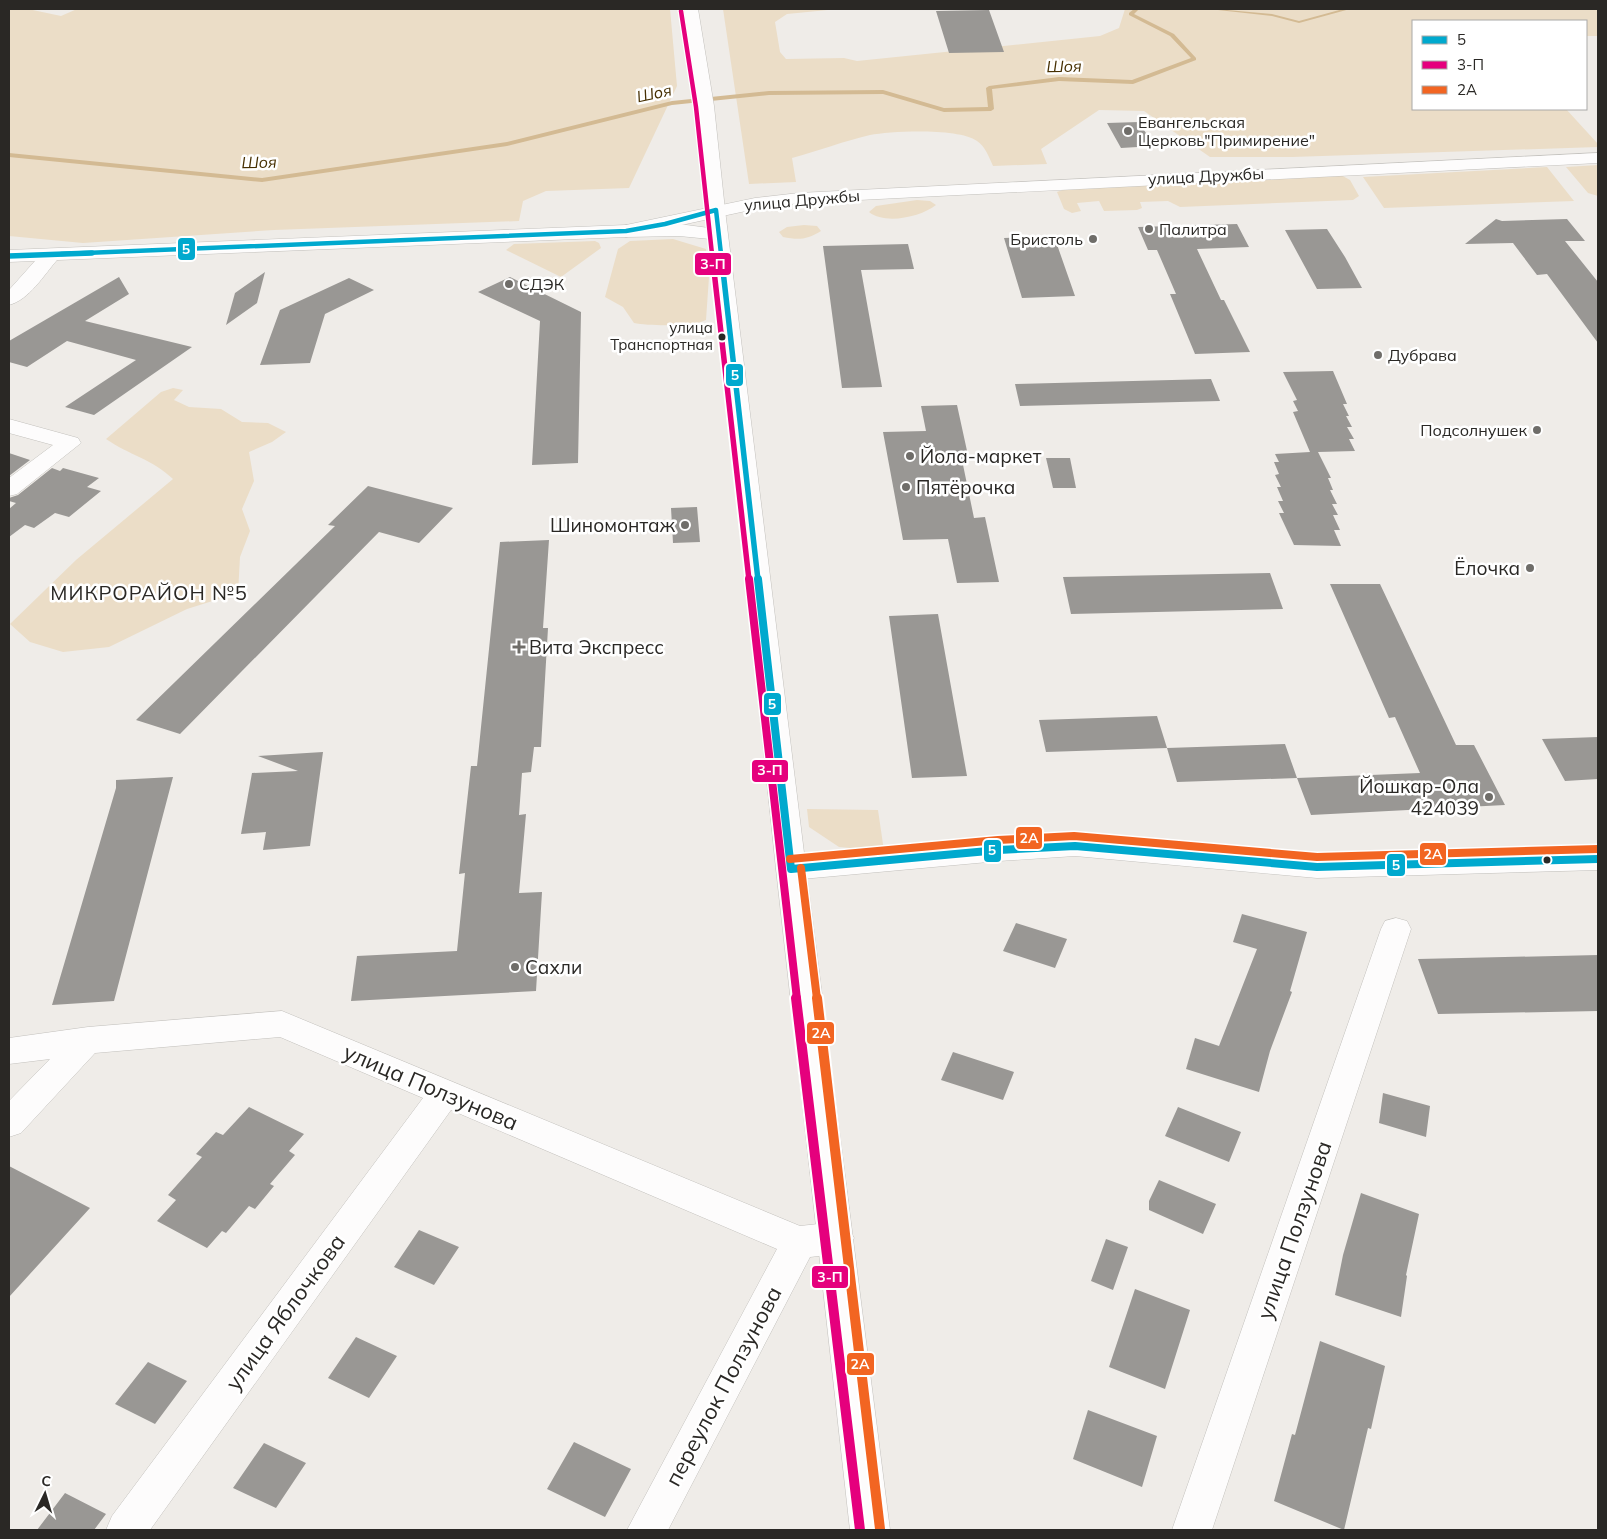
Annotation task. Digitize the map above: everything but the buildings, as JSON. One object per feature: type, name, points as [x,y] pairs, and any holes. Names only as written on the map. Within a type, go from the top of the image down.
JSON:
[{"type":"main road","points":[[691,9],[705,100],[791,869],[870,1530]]},
{"type":"main road","name":"улица Дружбы","points":[[9,256],[50,256],[626,231],[760,202],[848,195],[1598,158]]},
{"type":"main road","points":[[626,231],[679,230],[719,235]]},
{"type":"main road","points":[[9,299],[24,287],[50,256]]},
{"type":"main road","points":[[9,426],[70,443],[9,489]]},
{"type":"main road","points":[[791,869],[999,850],[1075,846],[1316,867],[1373,868],[1598,860]]},
{"type":"main road","name":"улица Ползунова","points":[[1192,1530],[1396,929]]},
{"type":"main road","name":"улица Ползунова","points":[[9,1051],[88,1040],[209,1028],[282,1024],[799,1242],[836,1238]]},
{"type":"main road","points":[[9,1123],[88,1040]]},
{"type":"main road","name":"улица Яблочкова","points":[[126,1530],[445,1093]]},
{"type":"main road","name":"переулок Ползунова","points":[[648,1530],[799,1242]]},
{"type":"shaded area","points":[[9,9],[28,9],[61,16],[77,9],[670,9],[677,86],[629,188],[546,191],[523,201],[519,221],[274,230],[83,243],[9,236]]},
{"type":"shaded area","points":[[723,9],[838,9],[787,14],[775,22],[780,52],[786,59],[844,58],[857,61],[1100,36],[1119,28],[1125,9],[1598,9],[1598,36],[1587,36],[1587,20],[1412,20],[1412,110],[1567,110],[1598,144],[1598,147],[1292,157],[1210,157],[1144,111],[1099,110],[1041,149],[1047,164],[993,166],[982,146],[977,141],[968,137],[941,132],[893,132],[860,137],[792,158],[796,182],[749,184]]},
{"type":"shaded area","points":[[1598,165],[1598,196],[1588,193],[1566,167]]},
{"type":"shaded area","points":[[1547,167],[1574,201],[1384,208],[1363,177]]},
{"type":"shaded area","points":[[1341,175],[1350,180],[1359,196],[1353,200],[1180,207],[1168,201],[1140,202],[1142,208],[1137,210],[1104,211],[1099,201],[1077,203],[1081,211],[1072,213],[1064,209],[1057,192],[1065,189]]},
{"type":"shaded area","points":[[917,200],[930,201],[936,205],[921,213],[903,218],[884,218],[869,212],[876,206]]},
{"type":"shaded area","points":[[817,226],[821,231],[807,238],[798,239],[783,237],[779,232],[787,227]]},
{"type":"shaded area","points":[[673,239],[706,249],[709,277],[706,320],[681,325],[634,323],[623,307],[605,297],[618,249],[630,241]]},
{"type":"shaded area","points":[[595,241],[599,243],[601,248],[561,277],[506,250],[514,244]]},
{"type":"shaded area","points":[[173,388],[183,390],[174,400],[189,407],[221,409],[242,422],[268,423],[286,432],[272,442],[249,452],[254,481],[242,509],[250,531],[240,557],[238,593],[187,609],[109,647],[63,652],[30,642],[10,624],[76,560],[173,479],[149,462],[106,439],[161,392]]},
{"type":"shaded area","points":[[807,809],[878,810],[884,851],[839,847],[809,827]]},
{"type":"waterway","name":"Шоя","points":[[9,155],[262,180],[507,144],[672,103],[769,93],[883,92],[944,110],[991,109],[989,88],[1059,79],[1133,82],[1194,59],[1172,35],[1131,14],[1137,9]]},
{"type":"waterway","name":"Шоя","points":[[1218,9],[1272,15],[1299,22],[1348,9]]},
{"type":"transit line","name":"3-П","points":[[681,11],[696,107],[781,870],[860,1530]]},
{"type":"transit line","name":"5","points":[[716,210],[791,869]]},
{"type":"transit line","name":"5","points":[[9,256],[626,231],[665,224],[716,210]]},
{"type":"transit line","name":"2А","points":[[790,859],[998,840],[1074,836],[1317,857],[1598,849]]},
{"type":"transit line","name":"5","points":[[791,869],[999,850],[1075,846],[1317,867],[1598,859]]},
{"type":"transit line","name":"2А","points":[[801,868],[880,1529]]},
{"type":"place","name":"Евангельская Церковь\"Примирение\"","points":[[1128,131]]},
{"type":"place","name":"Палитра","points":[[1149,229]]},
{"type":"place","name":"Бристоль","points":[[1093,239]]},
{"type":"place","name":"СДЭК","points":[[509,284]]},
{"type":"place","name":"улица Транспортная","points":[[722,337]]},
{"type":"place","name":"Дубрава","points":[[1378,355]]},
{"type":"place","name":"Подсолнушек","points":[[1537,430]]},
{"type":"place","name":"Йола-маркет","points":[[910,456]]},
{"type":"place","name":"Пятёрочка","points":[[906,487]]},
{"type":"place","name":"Шиномонтаж","points":[[685,525]]},
{"type":"place","name":"Ёлочка","points":[[1530,568]]},
{"type":"place","name":"Вита Экспресс","points":[[519,647]]},
{"type":"place","name":"Йошкар-Ола 424039","points":[[1489,797]]},
{"type":"place","name":"Сахли","points":[[515,967]]},
{"type":"district","name":"МИКРОРАЙОН №5","points":[[149,593]]}]
